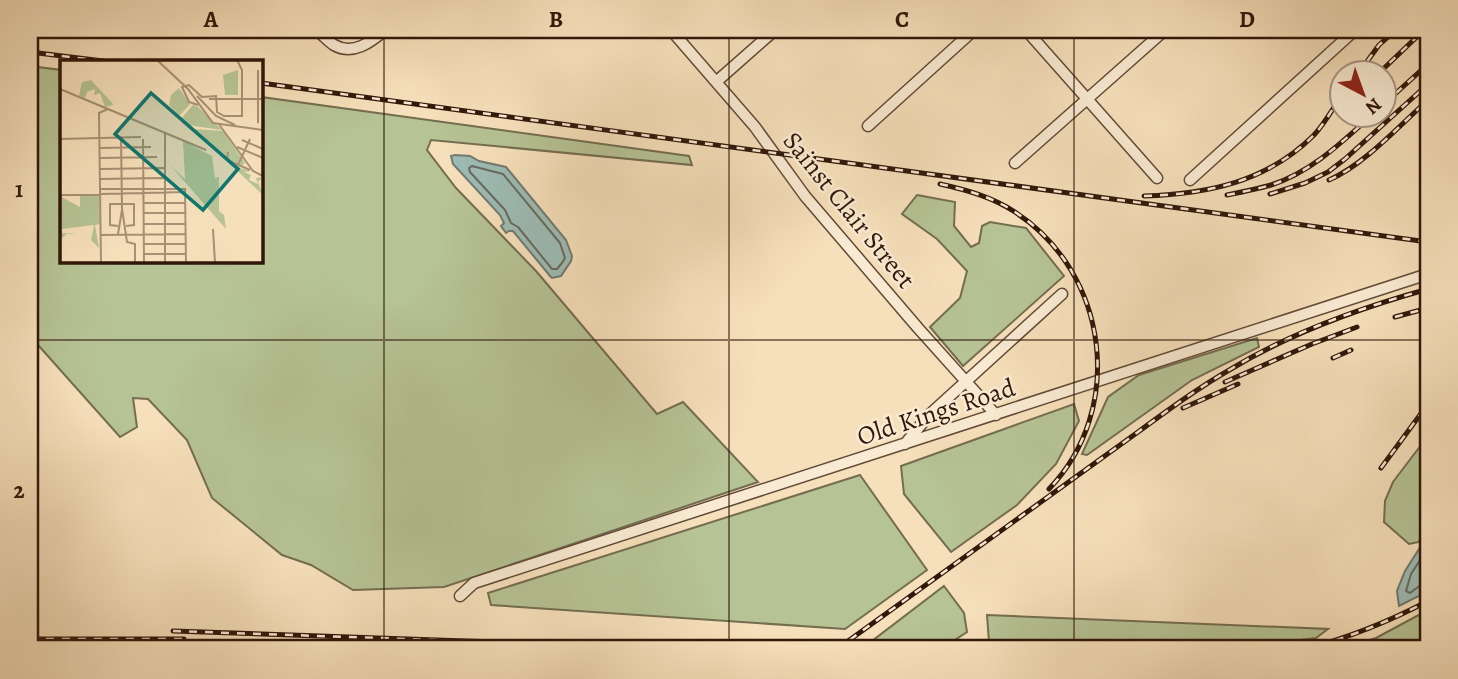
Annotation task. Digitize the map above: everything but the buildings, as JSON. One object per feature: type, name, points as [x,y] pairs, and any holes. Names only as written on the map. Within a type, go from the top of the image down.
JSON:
[{"type":"street","points":[[316,30],[334,45],[346,49],[357,48],[374,40],[385,30]]},
{"type":"street","name":"Sainst Clair Street","points":[[671,30],[762,136],[805,196],[996,415]]},
{"type":"street","points":[[716,82],[775,30]]},
{"type":"street","points":[[868,126],[974,30]]},
{"type":"street","points":[[1026,30],[1157,178]]},
{"type":"street","points":[[1015,163],[1165,30]]},
{"type":"street","points":[[1190,180],[1354,30]]},
{"type":"street","name":"Old Kings Road","points":[[460,596],[474,583],[1428,274]]},
{"type":"street","points":[[905,444],[929,415],[1062,294]]},
{"type":"green space","points":[[30,66],[60,70],[60,262],[262,262],[262,97],[689,156],[692,165],[431,140],[427,150],[456,188],[536,271],[657,414],[683,402],[758,482],[444,587],[353,590],[311,565],[282,555],[212,498],[187,440],[148,399],[133,398],[137,427],[120,437],[30,336]]},
{"type":"green space","points":[[917,195],[955,202],[954,226],[971,247],[979,243],[982,226],[990,222],[1026,228],[1064,276],[963,366],[930,327],[960,298],[967,271],[937,239],[902,214]]},
{"type":"green space","points":[[1257,338],[1259,347],[1192,380],[1087,455],[1082,454],[1108,397],[1139,375]]},
{"type":"green space","points":[[1074,404],[1079,421],[1056,464],[1017,505],[951,552],[904,494],[901,466]]},
{"type":"green space","points":[[1428,436],[1428,513],[1419,542],[1409,544],[1384,522],[1385,501],[1393,482]]},
{"type":"green space","points":[[860,475],[927,570],[845,629],[491,605],[488,593]]},
{"type":"green space","points":[[944,586],[964,613],[967,632],[947,645],[872,641]]},
{"type":"green space","points":[[1428,610],[1428,649],[1340,649],[1376,638]]},
{"type":"green space","points":[[987,615],[1328,629],[1316,638],[1231,649],[989,642]]},
{"type":"water","points":[[451,156],[470,156],[479,161],[506,167],[566,240],[572,256],[561,276],[552,278],[513,231],[506,233],[501,226],[504,223],[500,215],[453,164]]},
{"type":"water","points":[[1428,535],[1428,588],[1399,606],[1397,591],[1405,571]]},
{"type":"railway","points":[[1368,60],[1379,45],[1396,30]]},
{"type":"railway","points":[[1393,60],[1424,30]]},
{"type":"railway","points":[[30,52],[95,60]]},
{"type":"railway","points":[[1398,91],[1428,64]]},
{"type":"railway","points":[[262,83],[1428,242]]},
{"type":"railway","points":[[1270,194],[1305,183],[1328,172],[1428,84]]},
{"type":"railway","points":[[1329,180],[1368,155],[1428,100]]},
{"type":"railway","points":[[1144,196],[1214,188],[1256,174],[1296,151],[1314,135],[1328,116]]},
{"type":"railway","points":[[1227,195],[1271,185],[1299,173],[1325,156],[1355,130]]},
{"type":"railway","points":[[940,184],[997,202],[1015,212],[1047,238],[1071,270],[1087,305],[1096,343],[1097,382],[1089,421],[1074,457],[1049,489]]},
{"type":"railway","points":[[837,649],[1172,407],[1219,376],[1302,332],[1377,304],[1428,289]]},
{"type":"railway","points":[[1395,317],[1428,308]]},
{"type":"railway","points":[[1225,382],[1357,327]]},
{"type":"railway","points":[[1333,358],[1351,350]]},
{"type":"railway","points":[[1183,408],[1238,384]]},
{"type":"railway","points":[[1381,468],[1428,404]]},
{"type":"railway","points":[[1305,649],[1368,629],[1428,601]]},
{"type":"railway","points":[[173,631],[700,649]]},
{"type":"railway","points":[[30,639],[184,639]]},
{"type":"railway","points":[[853,648],[879,649]]}]
